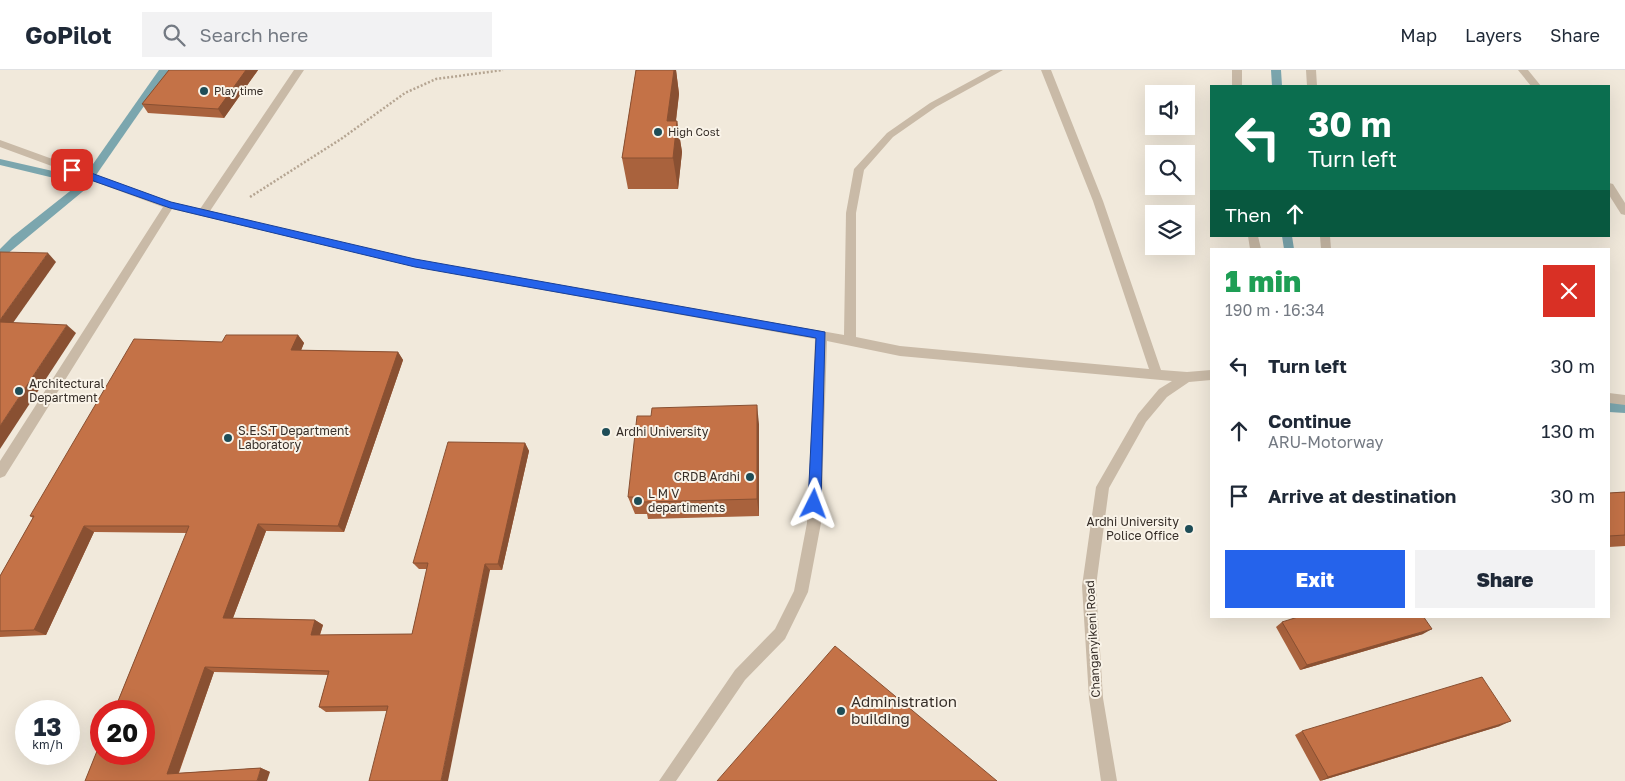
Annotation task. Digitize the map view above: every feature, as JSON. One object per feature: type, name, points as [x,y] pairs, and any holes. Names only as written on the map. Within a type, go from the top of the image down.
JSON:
[{"type":"street","points":[[203,213],[299,70]]},
{"type":"street","points":[[850,342],[851,213],[859,169],[890,135],[933,105],[998,70]]},
{"type":"street","points":[[1046,70],[1098,201],[1157,375]]},
{"type":"street","points":[[1237,70],[1237,85]]},
{"type":"street","points":[[1311,70],[1312,85]]},
{"type":"street","points":[[1524,70],[1535,85]]},
{"type":"street","points":[[0,143],[170,205],[415,263],[821,335],[850,342],[947,357],[1157,375],[1210,376]]},
{"type":"street","points":[[1610,188],[1625,211]]},
{"type":"street","points":[[0,472],[170,205]]},
{"type":"street","points":[[667,781],[740,675],[780,634],[802,592],[814,523],[821,335]]},
{"type":"street","name":"Changanyikeni Road","points":[[1109,781],[1096,698],[1088,586],[1103,487],[1142,418],[1163,393],[1187,377]]},
{"type":"street","points":[[1610,398],[1625,400]]},
{"type":"path","points":[[220,217],[341,139],[405,93],[436,79],[504,70]]},
{"type":"building","name":"Play time","points":[[169,70],[246,70],[218,109],[142,104]]},
{"type":"building","points":[[636,70],[674,70],[667,121],[677,121],[673,158],[622,158]]},
{"type":"building","points":[[0,252],[48,253],[0,320]]},
{"type":"building","points":[[0,322],[67,325],[0,426]]},
{"type":"building","points":[[226,335],[298,335],[291,350],[398,352],[338,526],[258,524],[223,618],[315,620],[311,635],[412,634],[428,563],[413,563],[448,442],[525,443],[498,564],[485,564],[441,781],[369,781],[388,706],[319,707],[329,671],[205,667],[167,774],[261,768],[257,781],[85,781],[91,765],[155,765],[155,700],[118,700],[189,526],[84,526],[34,630],[0,631],[0,576],[34,516],[30,516],[134,339],[222,342]]},
{"type":"building","points":[[757,405],[757,499],[643,502],[643,497],[628,497],[637,416],[651,416],[652,408]]},
{"type":"building","points":[[1625,492],[1625,535],[1610,536],[1610,493]]},
{"type":"building","points":[[1295,618],[1424,618],[1432,629],[1307,665],[1282,622]]},
{"type":"building","name":"Administration building","points":[[835,646],[997,781],[717,781]]},
{"type":"building","points":[[1482,677],[1511,721],[1328,777],[1302,731]]},
{"type":"waterway","points":[[90,176],[164,70]]},
{"type":"waterway","points":[[1276,70],[1277,85]]},
{"type":"waterway","points":[[0,162],[88,183],[16,240],[0,256]]},
{"type":"waterway","points":[[1287,237],[1289,248]]},
{"type":"waterway","points":[[1610,407],[1625,408]]},
{"type":"place","name":"Play time","points":[[204,91]]},
{"type":"place","name":"High Cost","points":[[658,132]]},
{"type":"place","name":"Architectural Department","points":[[19,391]]},
{"type":"place","name":"Ardhi University","points":[[606,432]]},
{"type":"place","name":"S.E.S.T Department Laboratory","points":[[228,438]]},
{"type":"place","name":"CRDB Ardhi","points":[[750,477]]},
{"type":"place","name":"L M V departiments","points":[[638,501]]},
{"type":"place","name":"Ardhi University Police Office","points":[[1189,529]]},
{"type":"place","name":"Administration building","points":[[841,711]]},
{"type":"route","points":[[72,170],[170,205],[415,263],[469,271],[821,335],[814,504]]}]
